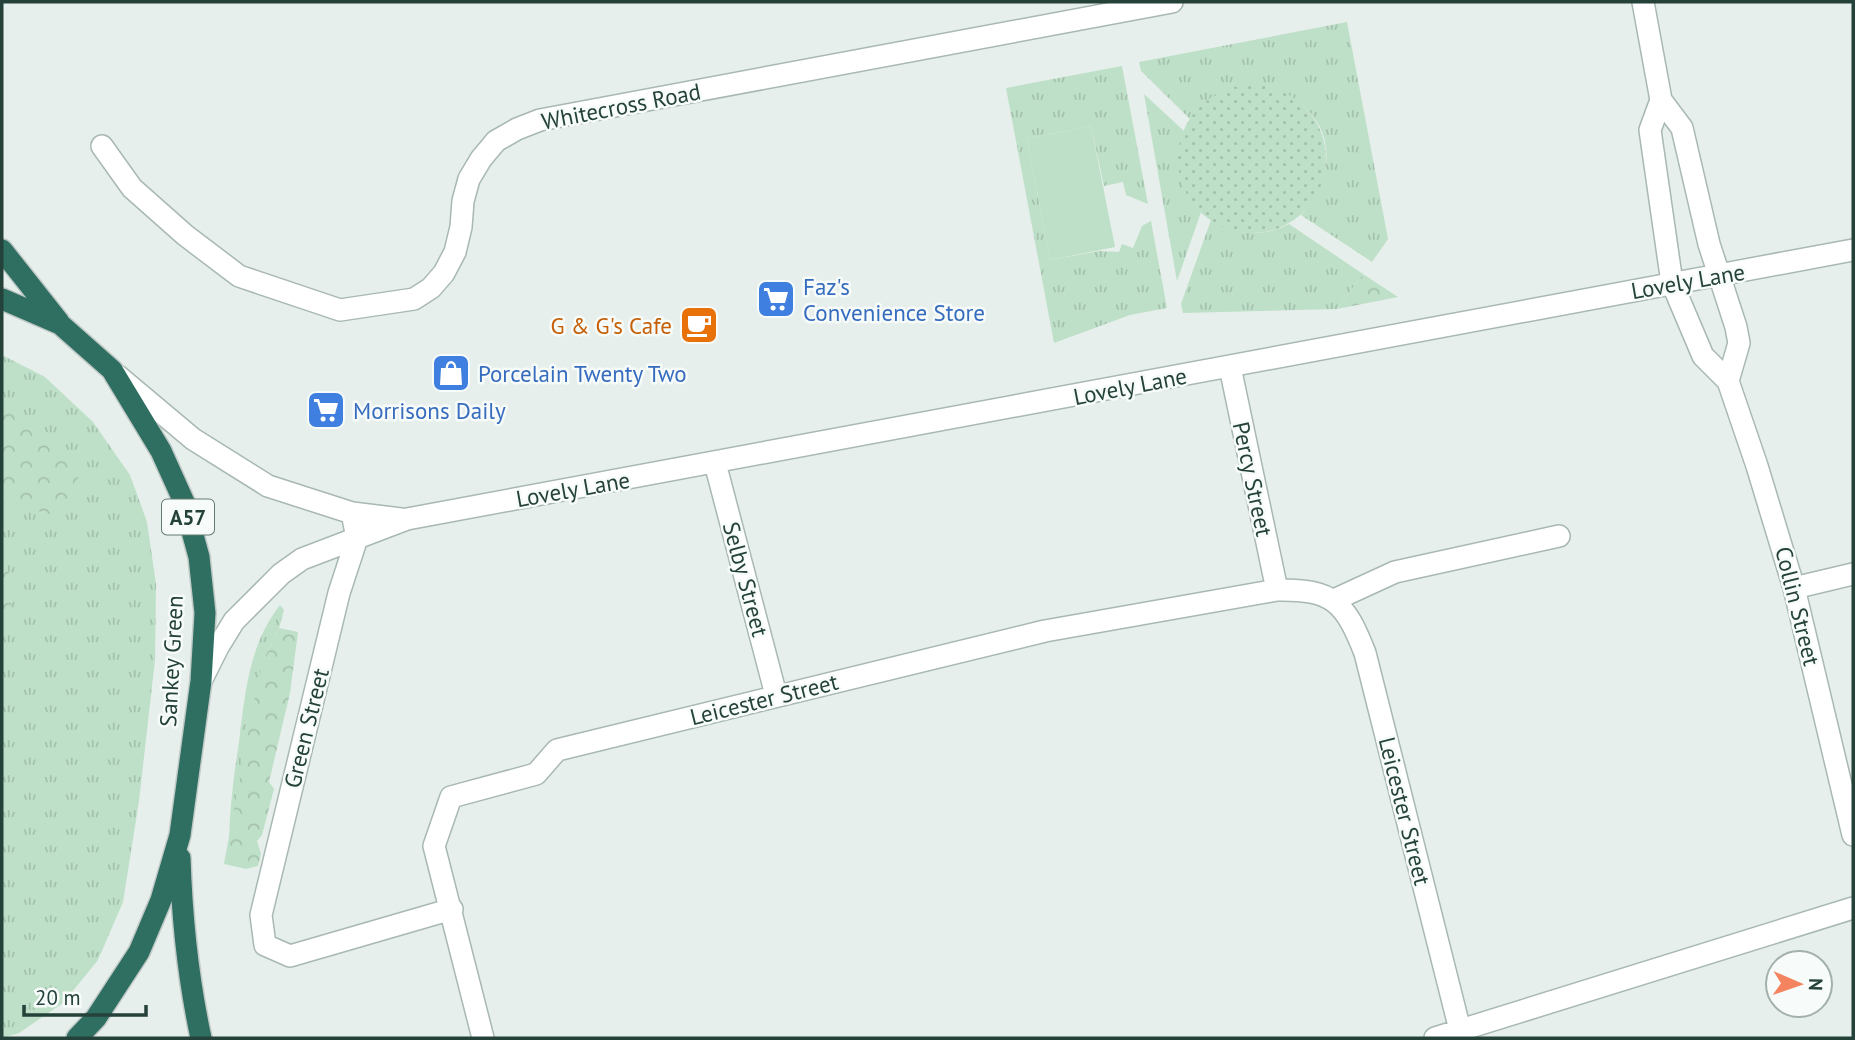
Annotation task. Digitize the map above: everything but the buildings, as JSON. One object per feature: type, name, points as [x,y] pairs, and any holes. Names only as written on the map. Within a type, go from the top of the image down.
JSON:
[{"type":"highway","name":"A57","points":[[2,250],[60,324]]},
{"type":"highway","name":"Sankey Green","points":[[2,299],[60,324],[111,370],[162,451],[184,502],[199,556],[205,613],[201,681],[180,835],[161,900],[139,952],[96,1018],[77,1038]]},
{"type":"highway","name":"A57","points":[[180,835],[181,918],[191,992],[201,1038]]},
{"type":"street","name":"Whitecross Road","points":[[102,146],[132,188],[239,276],[340,310],[414,299],[431,288],[444,273],[455,252],[469,178],[496,141],[528,124],[1172,2]]},
{"type":"street","points":[[1643,2],[1661,100],[1682,128],[1718,275],[1736,327],[1739,343],[1728,381]]},
{"type":"street","name":"Collin Street","points":[[1661,100],[1650,130],[1672,283],[1703,356],[1728,381],[1783,545],[1853,835]]},
{"type":"street","name":"Lovely Lane","points":[[201,681],[234,621],[265,589],[302,559],[407,519],[1853,250]]},
{"type":"street","name":"Percy Street","points":[[1230,367],[1276,590]]},
{"type":"street","name":"Lovely Lane","points":[[111,370],[193,439],[268,486],[352,513],[407,519]]},
{"type":"street","name":"Selby Street","points":[[715,463],[776,695]]},
{"type":"street","name":"Green Street","points":[[352,513],[357,538],[339,593],[261,915],[265,945],[290,956],[452,909]]},
{"type":"street","points":[[1334,600],[1395,572],[1559,536]]},
{"type":"street","points":[[1794,589],[1853,574]]},
{"type":"street","name":"Leicester Street","points":[[484,1038],[434,846],[452,797],[536,774],[557,750],[776,695],[1045,631],[1276,590],[1307,589],[1334,600],[1352,621],[1365,653],[1461,1030]]},
{"type":"street","points":[[1436,1038],[1853,908]]},
{"type":"green space","points":[[1347,22],[1388,239],[1372,262],[1301,215],[1318,189],[1326,159],[1322,133],[1309,111],[1288,96],[1264,87],[1237,87],[1212,97],[1190,119],[1141,71],[1139,62]]},
{"type":"green space","points":[[1122,66],[1148,204],[1126,195],[1123,182],[1104,186],[1091,126],[1027,139],[1050,260],[1099,251],[1119,252],[1122,244],[1133,248],[1142,226],[1151,221],[1167,308],[1130,315],[1054,343],[1006,88]]},
{"type":"green space","points":[[1252,85],[1280,90],[1305,106],[1321,131],[1326,159],[1321,187],[1305,212],[1280,228],[1252,233],[1224,228],[1199,212],[1183,187],[1178,159],[1183,131],[1199,106],[1224,90]]},
{"type":"green space","points":[[1144,94],[1184,131],[1180,142],[1180,174],[1188,195],[1201,212],[1177,281]]},
{"type":"green space","points":[[1091,126],[1115,247],[1050,260],[1027,139]]},
{"type":"green space","points":[[1211,220],[1230,229],[1249,233],[1269,231],[1289,224],[1363,274],[1337,309],[1183,313],[1181,304]]},
{"type":"green space","points":[[1363,274],[1398,297],[1337,309]]},
{"type":"green space","points":[[2,355],[45,377],[93,422],[130,475],[147,522],[156,584],[155,660],[139,801],[123,902],[98,960],[63,1003],[19,1033],[2,1038]]},
{"type":"green space","points":[[17,411],[28,418],[32,434],[71,456],[79,467],[78,482],[70,504],[61,512],[49,514],[2,501],[2,415]]},
{"type":"green space","points":[[2,551],[8,571],[12,605],[2,635]]},
{"type":"green space","points":[[280,605],[284,610],[279,628],[264,659],[229,838],[234,778],[250,670],[261,636]]},
{"type":"green space","points":[[279,628],[298,632],[290,693],[269,782],[274,789],[262,835],[257,841],[261,854],[258,866],[246,869],[224,864],[257,685],[264,659]]},
{"type":"place","name":"Faz's Convenience Store","points":[[776,299]]},
{"type":"place","name":"G & G's Cafe","points":[[699,325]]},
{"type":"place","name":"Porcelain Twenty Two","points":[[451,373]]},
{"type":"place","name":"Morrisons Daily","points":[[326,410]]}]
